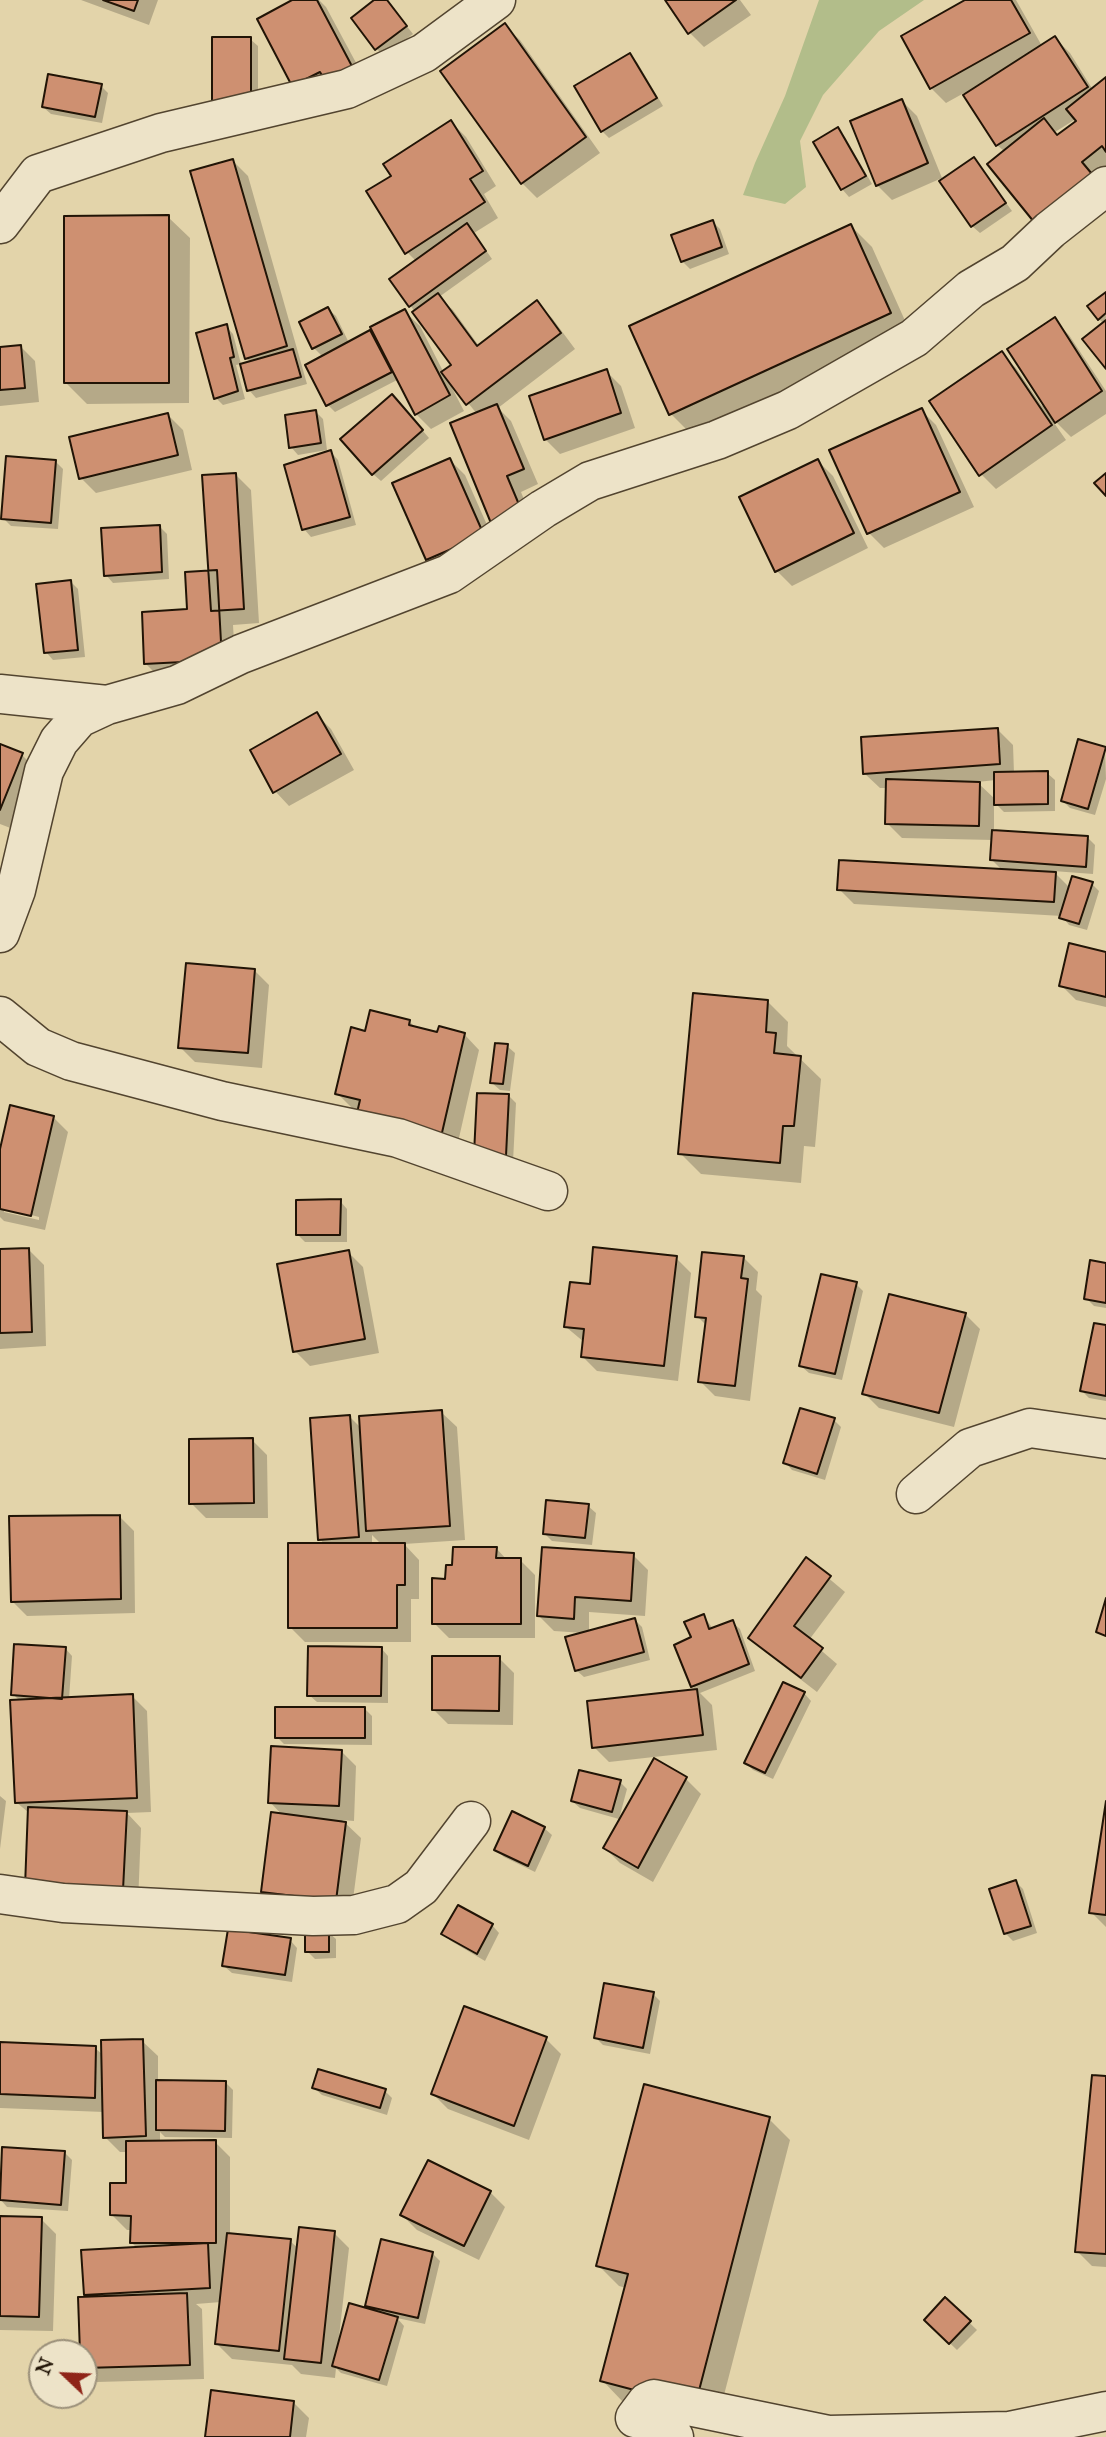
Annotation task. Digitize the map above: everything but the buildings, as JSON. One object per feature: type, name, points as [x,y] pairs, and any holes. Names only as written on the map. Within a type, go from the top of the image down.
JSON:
[{"type":"street","points":[[0,225],[38,174],[161,133],[347,89],[424,53],[496,0]]},
{"type":"street","points":[[0,933],[16,890],[44,771],[59,741],[79,718],[107,705],[177,685],[241,654],[449,574],[590,481],[717,440],[789,410],[914,338],[971,289],[1015,263],[1050,230],[1106,186]]},
{"type":"street","points":[[0,694],[107,705]]},
{"type":"street","points":[[0,1016],[38,1047],[71,1061],[222,1101],[397,1138],[548,1191]]},
{"type":"street","points":[[916,1494],[970,1448],[1030,1428],[1106,1439]]},
{"type":"street","points":[[0,1894],[62,1903],[313,1916],[354,1915],[397,1904],[421,1887],[471,1821]]},
{"type":"street","points":[[674,2437],[655,2423],[635,2418],[647,2402],[654,2399],[829,2435],[1009,2431],[1106,2411]]},
{"type":"green space","points":[[819,0],[924,0],[879,31],[823,95],[800,141],[806,187],[785,204],[743,195],[785,96]]}]
